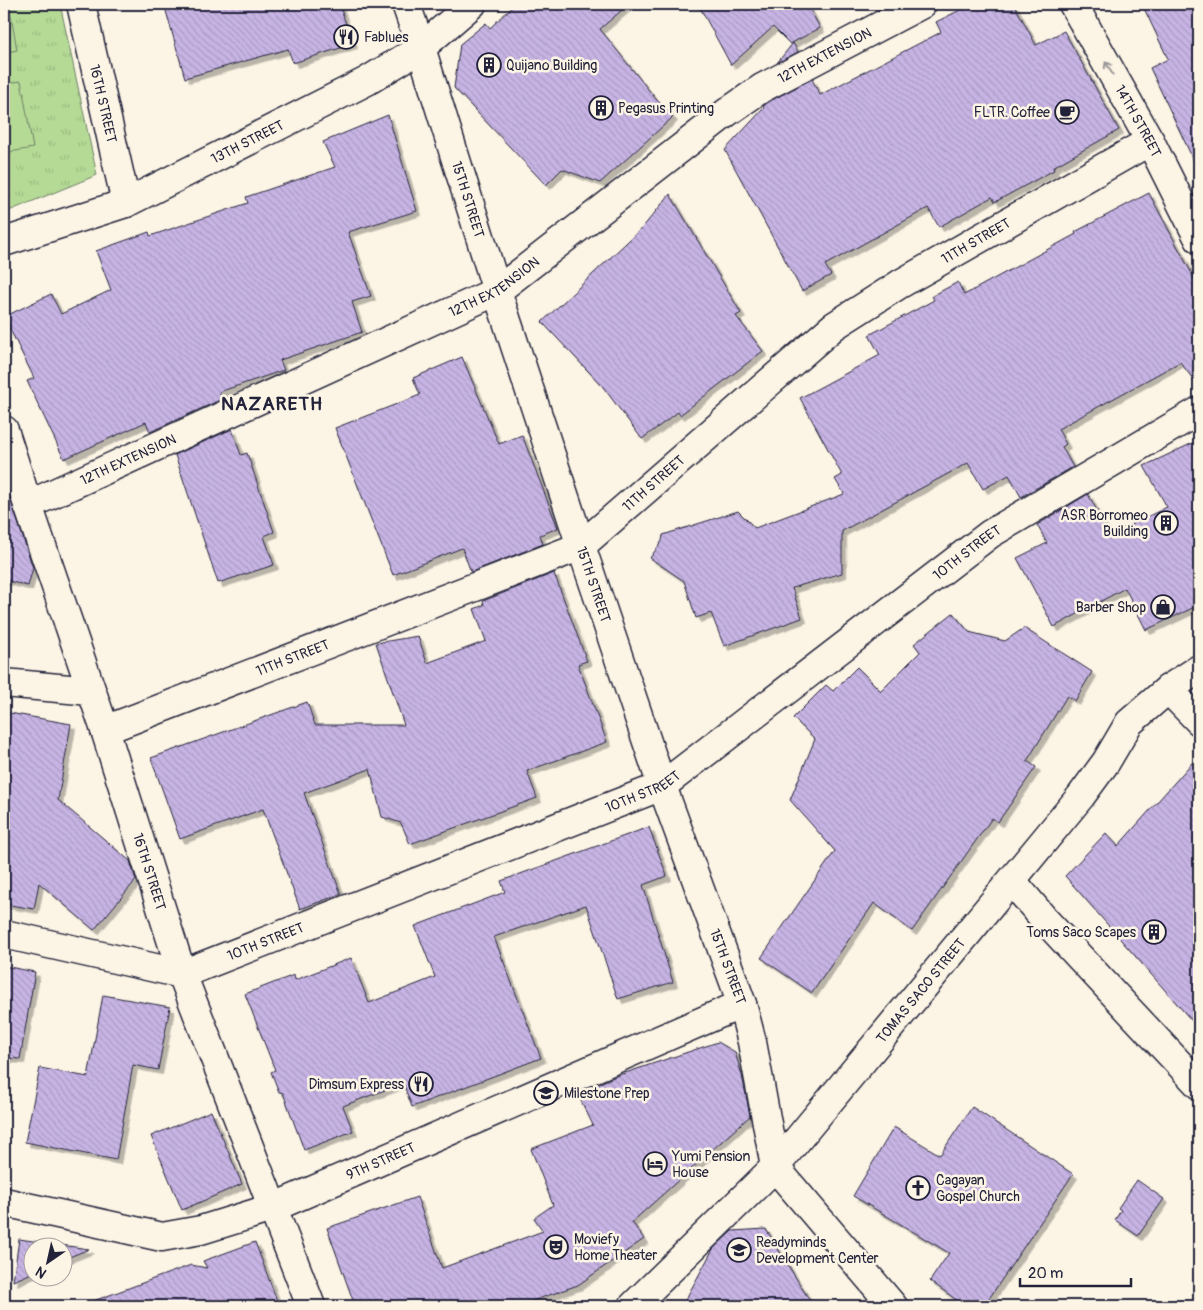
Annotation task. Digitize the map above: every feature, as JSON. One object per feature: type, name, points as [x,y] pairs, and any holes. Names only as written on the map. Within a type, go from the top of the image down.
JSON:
[{"type":"street","name":"16TH STREET","points":[[81,4],[126,203]]},
{"type":"street","name":"15TH STREET","points":[[406,4],[497,291],[581,546],[662,786],[742,1004],[752,1042],[775,1167]]},
{"type":"street","name":"13TH STREET","points":[[4,242],[126,203],[367,81],[421,48],[472,4]]},
{"type":"street","name":"12TH EXTENSION","points":[[28,505],[497,291],[726,113],[762,88],[922,4]]},
{"type":"street","name":"14TH STREET","points":[[1073,4],[1150,141],[1199,239]]},
{"type":"street","name":"11TH STREET","points":[[105,730],[581,546],[834,326],[900,284],[1150,141]]},
{"type":"street","name":"10TH STREET","points":[[182,974],[662,786],[990,534],[1199,411]]},
{"type":"street","name":"16TH STREET","points":[[4,430],[105,730],[182,974],[311,1306]]},
{"type":"street","name":"TOMAS SACO STREET","points":[[633,1306],[775,1167],[1081,796],[1106,762],[1129,723],[1168,690],[1199,669]]},
{"type":"street","points":[[4,683],[91,692]]},
{"type":"street","points":[[1168,690],[1199,721]]},
{"type":"street","points":[[1012,881],[1052,927],[1199,1085]]},
{"type":"street","points":[[4,934],[182,974]]},
{"type":"street","name":"9TH STREET","points":[[4,1202],[162,1238],[201,1230],[272,1208],[742,1004]]},
{"type":"street","points":[[775,1167],[894,1306]]},
{"type":"green space","points":[[4,4],[60,4],[97,175],[4,213]]},
{"type":"green space","points":[[4,4],[9,4],[17,50],[4,53]]},
{"type":"green space","points":[[21,81],[33,148],[4,153],[4,84]]},
{"type":"building","points":[[164,4],[339,4],[353,44],[293,63],[288,49],[185,78]]},
{"type":"building","points":[[515,4],[629,4],[600,29],[656,99],[673,117],[600,183],[562,169],[546,185],[454,88],[460,44],[486,23],[490,28]]},
{"type":"building","points":[[698,4],[807,4],[820,28],[790,44],[773,27],[731,65]]},
{"type":"building","points":[[972,4],[1014,4],[1036,45],[1064,31],[1119,130],[1053,167],[1054,170],[995,202],[992,197],[939,227],[928,208],[825,265],[831,275],[802,291],[725,150],[764,108],[763,106],[770,101],[812,79],[820,95],[941,32],[936,22]]},
{"type":"building","points":[[1142,4],[1199,4],[1199,172],[1150,68],[1168,59]]},
{"type":"building","points":[[793,43],[798,52],[777,63]]},
{"type":"building","points":[[388,115],[417,211],[348,232],[371,296],[352,302],[362,332],[280,360],[284,370],[219,392],[222,399],[150,432],[146,422],[64,459],[27,381],[34,378],[4,317],[51,294],[61,314],[111,290],[96,251],[149,232],[150,236],[248,203],[246,197],[335,167],[323,142]]},
{"type":"building","points":[[1149,193],[1199,287],[1199,387],[1180,362],[1058,429],[1066,444],[1062,447],[1073,467],[1021,497],[1009,475],[983,489],[968,463],[842,531],[842,573],[792,588],[802,618],[724,646],[711,613],[696,618],[684,581],[650,558],[662,541],[663,535],[738,511],[755,528],[844,494],[835,479],[842,475],[800,398],[880,355],[869,335],[934,300],[932,296],[958,282],[964,295],[1076,234],[1075,232]]},
{"type":"building","points":[[670,194],[741,313],[736,316],[763,351],[680,415],[678,412],[642,439],[603,387],[542,322],[643,227]]},
{"type":"building","points":[[462,357],[499,444],[522,435],[558,528],[540,535],[543,544],[471,572],[462,548],[393,575],[335,428],[420,395],[413,378]]},
{"type":"building","points":[[232,429],[241,455],[247,453],[274,532],[264,536],[274,565],[218,583],[175,455]]},
{"type":"building","points":[[1199,440],[1199,605],[1146,630],[1125,588],[1054,627],[1017,558],[1047,543],[1037,525],[1088,494],[1110,535],[1167,507],[1144,466]]},
{"type":"building","points":[[4,480],[33,568],[28,586],[4,580]]},
{"type":"building","points":[[554,573],[587,661],[578,664],[607,742],[527,771],[537,798],[410,844],[401,823],[382,817],[370,769],[304,793],[341,894],[300,909],[263,809],[180,839],[151,758],[307,702],[315,725],[404,725],[376,643],[418,636],[427,663],[486,641],[474,609],[484,605],[483,601]]},
{"type":"building","points":[[953,613],[969,632],[1005,641],[1024,628],[1092,672],[1075,701],[1067,696],[1027,761],[1036,767],[998,822],[992,818],[912,931],[874,903],[812,993],[761,958],[835,851],[790,800],[815,739],[793,718],[826,685],[833,691],[857,667],[881,691],[920,652],[914,644]]},
{"type":"building","points":[[4,712],[71,724],[58,800],[130,861],[136,880],[94,930],[39,883],[34,909],[4,904]]},
{"type":"building","points":[[1199,755],[1199,1029],[1065,876],[1106,833],[1118,846]]},
{"type":"building","points":[[649,827],[667,876],[643,885],[673,982],[618,999],[586,905],[494,937],[541,1058],[412,1107],[403,1083],[343,1106],[353,1131],[304,1150],[283,1093],[279,1092],[271,1072],[275,1070],[245,994],[294,975],[295,980],[351,958],[369,1003],[435,977],[415,926],[505,892],[501,881]]},
{"type":"building","points":[[4,966],[35,972],[20,1059],[4,1058]]},
{"type":"building","points":[[103,995],[170,1007],[158,1070],[133,1065],[116,1160],[25,1142],[40,1068],[88,1077]]},
{"type":"building","points":[[718,1042],[735,1052],[742,1075],[750,1116],[632,1222],[644,1239],[578,1285],[518,1306],[355,1306],[327,1228],[417,1197],[442,1268],[543,1231],[534,1218],[553,1205],[531,1149],[593,1125],[577,1093],[616,1076]]},
{"type":"building","points":[[972,1107],[1073,1174],[984,1306],[965,1306],[930,1281],[949,1253],[853,1196],[894,1127],[940,1155]]},
{"type":"building","points":[[211,1111],[242,1184],[182,1210],[151,1136]]},
{"type":"building","points":[[1137,1180],[1164,1199],[1138,1236],[1115,1220],[1121,1210],[1118,1208]]},
{"type":"building","points":[[766,1229],[813,1306],[682,1306],[713,1249],[732,1231]]},
{"type":"building","points":[[19,1239],[22,1239],[22,1277],[13,1281]]},
{"type":"building","points":[[255,1242],[279,1306],[89,1306],[88,1303],[191,1265],[207,1268],[203,1261]]},
{"type":"building","points":[[72,1247],[89,1249],[72,1256]]},
{"type":"place","name":"Fablues","points":[[346,37]]},
{"type":"place","name":"Quijano Building","points":[[489,65]]},
{"type":"place","name":"Pegasus Printing","points":[[601,108]]},
{"type":"place","name":"FLTR. Coffee","points":[[1067,112]]},
{"type":"place","name":"ASR Borromeo Building","points":[[1166,523]]},
{"type":"place","name":"Barber Shop","points":[[1163,607]]},
{"type":"place","name":"Toms Saco Scapes","points":[[1154,932]]},
{"type":"place","name":"Dimsum Express","points":[[421,1084]]},
{"type":"place","name":"Milestone Prep","points":[[546,1093]]},
{"type":"place","name":"Yumi Pension House","points":[[655,1164]]},
{"type":"place","name":"Cagayan Gospel Church","points":[[918,1188]]},
{"type":"place","name":"Moviefy Home Theater","points":[[556,1247]]},
{"type":"place","name":"Readyminds Development Center","points":[[739,1250]]},
{"type":"district","name":"NAZARETH","points":[[272,403]]}]
